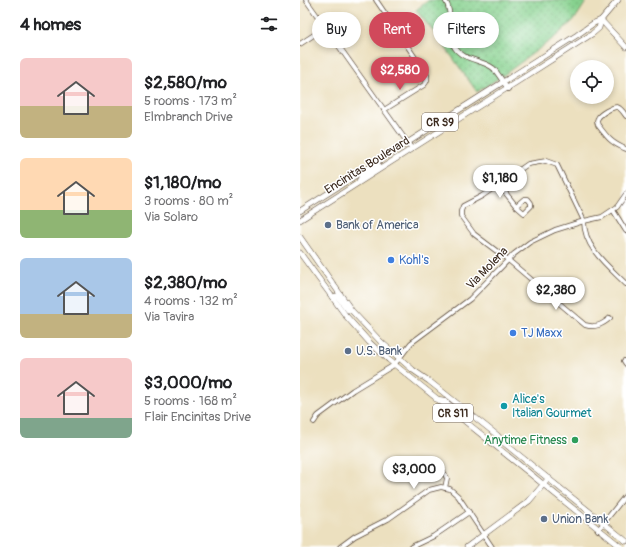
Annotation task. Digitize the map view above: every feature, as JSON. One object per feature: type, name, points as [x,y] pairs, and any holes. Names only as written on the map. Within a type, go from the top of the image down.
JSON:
[{"type":"main road","name":"Encinitas Boulevard","points":[[300,220],[508,89],[592,34],[599,28],[601,20],[618,0]]},
{"type":"main road","name":"Encinitas Boulevard","points":[[300,211],[577,36],[594,23],[601,20]]},
{"type":"main road","points":[[601,20],[626,47]]},
{"type":"main road","points":[[356,184],[362,176],[378,166],[377,162]]},
{"type":"main road","name":"CR S11","points":[[300,237],[352,310],[386,346],[626,541]]},
{"type":"main road","name":"CR S11","points":[[300,253],[353,324],[370,343],[394,365],[621,547]]},
{"type":"main road","points":[[332,297],[337,296],[348,310],[352,310]]},
{"type":"main road","points":[[353,324],[361,325],[379,343],[386,346]]},
{"type":"main road","points":[[436,399],[443,400],[463,415],[470,414]]},
{"type":"main road","points":[[466,547],[529,500],[549,478]]},
{"type":"street","points":[[306,0],[315,12]]},
{"type":"street","points":[[376,0],[427,74],[426,83],[424,85],[384,110]]},
{"type":"street","points":[[445,0],[449,6],[448,29],[454,48],[459,54],[493,68],[508,89]]},
{"type":"street","points":[[300,44],[312,36]]},
{"type":"street","points":[[341,48],[412,149]]},
{"type":"street","points":[[626,116],[621,109],[617,107],[612,108],[600,116],[597,121],[598,125],[610,141],[626,149]]},
{"type":"street","points":[[610,318],[605,323],[597,326],[592,327],[585,325],[507,259],[474,234],[461,216],[463,206],[482,196],[528,164],[546,161],[557,165],[584,221],[587,240],[596,253],[626,284]]},
{"type":"street","points":[[502,182],[504,191],[516,206]]},
{"type":"street","name":"Via Molena","points":[[314,422],[318,416],[353,390],[394,365],[412,343],[470,299],[507,259],[530,242],[540,236],[584,221],[602,217],[613,210],[626,194]]},
{"type":"street","points":[[613,210],[626,231]]},
{"type":"street","points":[[439,465],[447,478],[445,488]]},
{"type":"street","points":[[340,547],[355,536],[388,519],[434,487],[445,488],[455,492],[492,547]]},
{"type":"street","points":[[598,530],[626,496]]},
{"type":"street","points":[[411,547],[434,536],[469,512]]},
{"type":"green space","points":[[429,0],[583,0],[586,2],[575,19],[555,37],[505,74],[477,92],[446,48],[499,48],[499,12],[433,12],[433,31],[425,21],[425,12],[418,12],[416,10]]},
{"type":"place","name":"Bank of America","points":[[328,225]]},
{"type":"place","name":"Kohl's","points":[[391,260]]},
{"type":"place","name":"TJ Maxx","points":[[513,333]]},
{"type":"place","name":"U.S. Bank","points":[[348,351]]},
{"type":"place","name":"Alice's Italian Gourmet","points":[[504,406]]},
{"type":"place","name":"Anytime Fitness","points":[[575,440]]},
{"type":"place","name":"Union Bank","points":[[544,519]]}]
